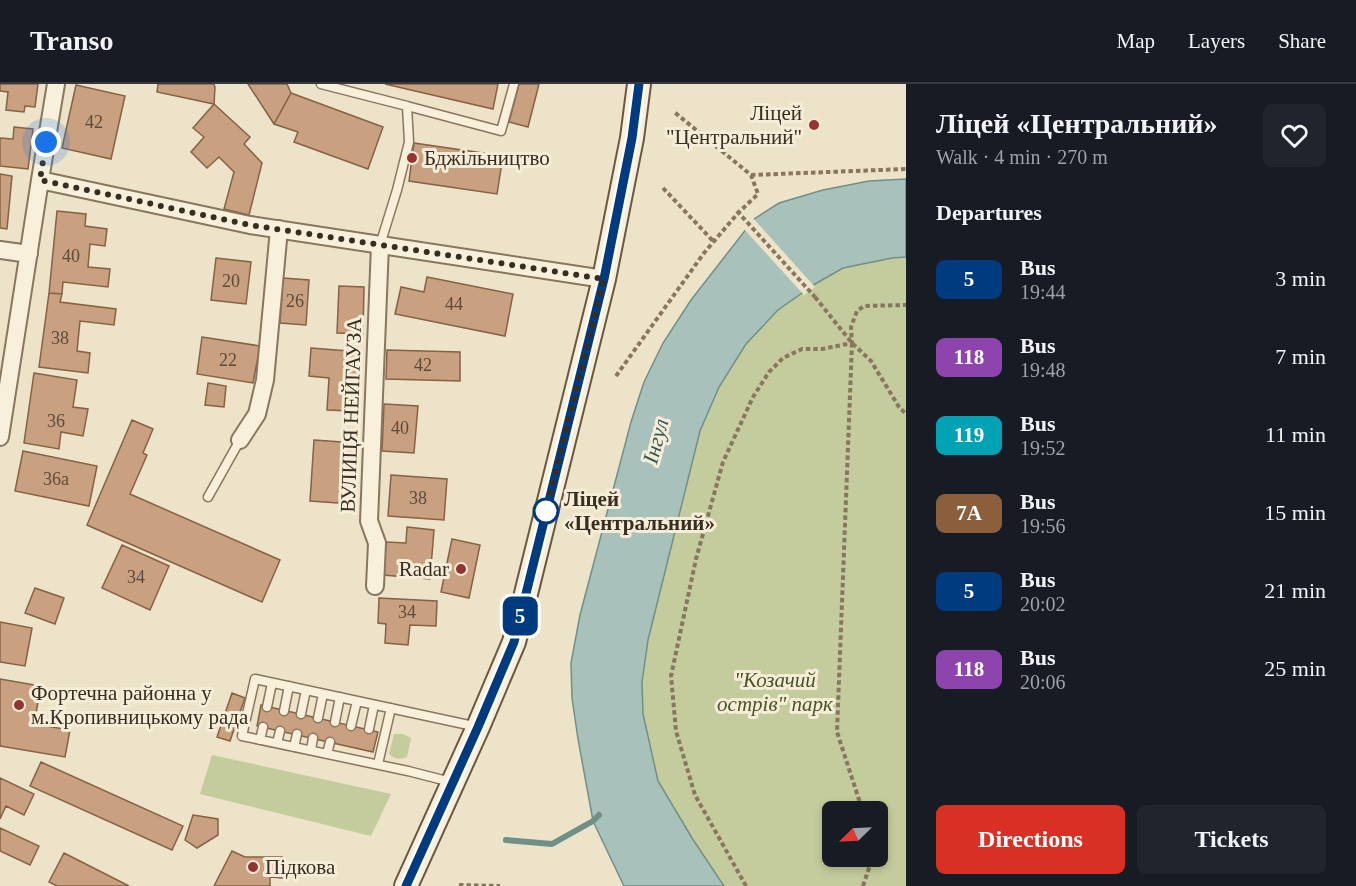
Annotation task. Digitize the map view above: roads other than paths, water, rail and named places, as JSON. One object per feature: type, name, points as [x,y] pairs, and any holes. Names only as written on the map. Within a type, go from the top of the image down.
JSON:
[{"type":"main road","points":[[406,886],[514,642],[604,279],[632,138],[639,84]]},
{"type":"street","points":[[0,437],[56,84]]},
{"type":"street","points":[[40,180],[250,225],[604,279]]},
{"type":"street","points":[[240,440],[257,414],[265,380],[279,229]]},
{"type":"street","name":"ВУЛИЦЯ НЕЙГАУЗА","points":[[375,586],[377,543],[369,521],[380,245]]},
{"type":"street","points":[[0,250],[28,254]]},
{"type":"lane","points":[[321,84],[501,130],[514,84]]},
{"type":"lane","points":[[380,245],[409,142],[407,106]]},
{"type":"lane","points":[[208,497],[240,440]]},
{"type":"lane","points":[[453,783],[416,772],[242,736],[255,679],[478,727]]},
{"type":"lane","points":[[267,707],[272,683]]},
{"type":"lane","points":[[284,711],[289,686]]},
{"type":"lane","points":[[301,714],[306,690]]},
{"type":"lane","points":[[318,718],[323,694]]},
{"type":"lane","points":[[335,722],[340,697]]},
{"type":"lane","points":[[351,726],[357,701]]},
{"type":"lane","points":[[369,729],[374,705]]},
{"type":"lane","points":[[378,764],[392,708]]},
{"type":"lane","points":[[260,740],[263,727]]},
{"type":"lane","points":[[277,743],[280,731]]},
{"type":"lane","points":[[294,747],[297,734]]},
{"type":"lane","points":[[311,750],[313,738]]},
{"type":"lane","points":[[327,754],[330,742]]},
{"type":"lane","points":[[344,757],[347,746]]},
{"type":"lane","points":[[361,761],[364,750]]},
{"type":"water","name":"Інгул","points":[[906,179],[906,257],[843,268],[778,310],[746,344],[719,387],[700,431],[648,640],[642,682],[643,714],[658,781],[724,886],[624,886],[593,821],[572,698],[571,663],[580,615],[631,422],[644,382],[663,343],[691,300],[754,219],[779,203],[823,190],[869,181]]},
{"type":"waterway","points":[[506,840],[552,844],[593,821],[599,815]]},
{"type":"place","name":"Ліцей \"Центральний\"","points":[[814,125]]},
{"type":"place","name":"Бджільництво","points":[[412,158]]},
{"type":"place","name":"Ліцей «Центральний»","points":[[546,511]]},
{"type":"place","name":"Radar","points":[[461,569]]},
{"type":"place","name":"Фортечна районна у м.Кропивницькому рада","points":[[19,705]]},
{"type":"place","name":"Підкова","points":[[253,867]]},
{"type":"park label","name":"\"Козачий острів\" парк","points":[[775,692]]}]
